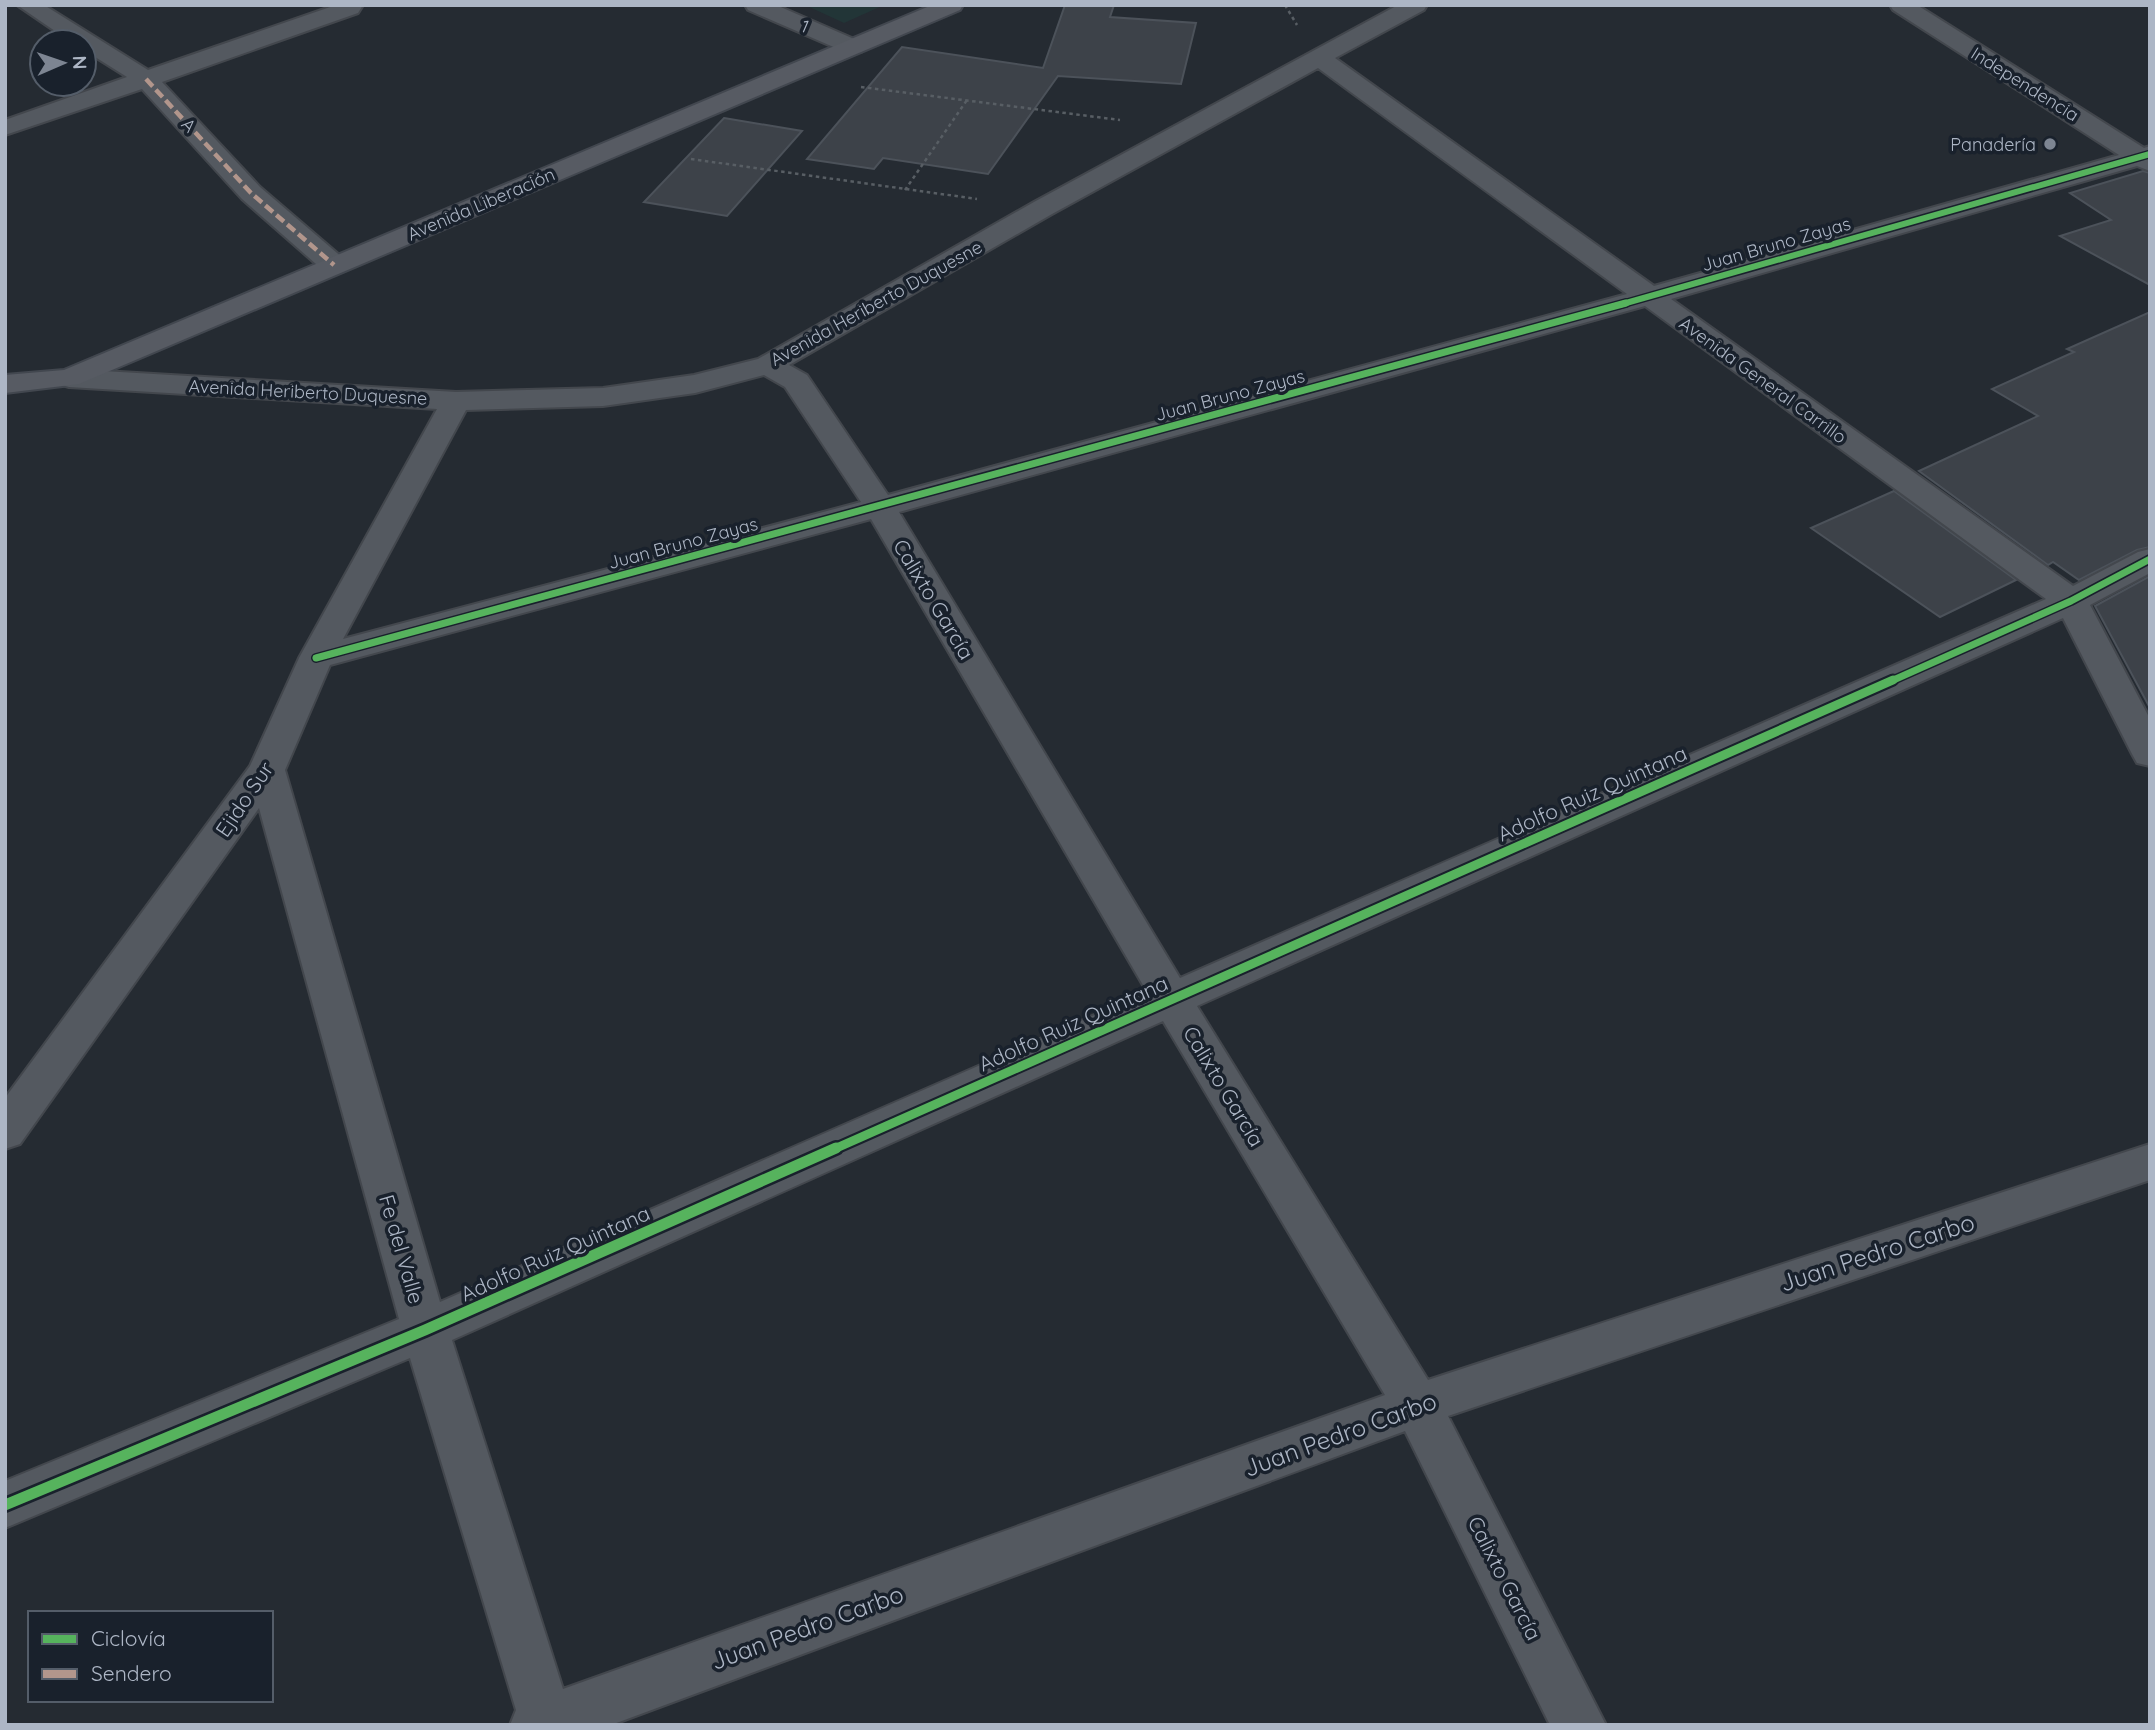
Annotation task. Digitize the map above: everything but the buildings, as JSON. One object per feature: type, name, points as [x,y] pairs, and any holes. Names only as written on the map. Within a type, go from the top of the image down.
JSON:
[{"type":"main road","name":"Avenida Liberación","points":[[5,384],[69,378],[951,5]]},
{"type":"street","name":"A","points":[[27,5],[146,79],[251,193],[334,265]]},
{"type":"street","points":[[5,128],[350,8],[352,5]]},
{"type":"street","name":"1","points":[[756,5],[853,47]]},
{"type":"street","name":"Avenida Heriberto Duquesne","points":[[69,378],[456,401],[603,397],[695,384],[768,365],[1186,129],[1416,5]]},
{"type":"street","name":"Independencia","points":[[1901,5],[2147,158]]},
{"type":"street","name":"Avenida General Carrillo","points":[[1318,58],[2071,601],[2150,754]]},
{"type":"street","name":"Juan Bruno Zayas","points":[[316,658],[880,507],[2147,158]]},
{"type":"street","name":"Calixto García","points":[[768,365],[796,381],[880,507],[1171,999],[1417,1405],[1579,1725]]},
{"type":"street","name":"Ejido Sur","points":[[5,1132],[267,770],[316,658],[456,401]]},
{"type":"street","name":"Adolfo Ruiz Quintana","points":[[5,1505],[425,1329],[2071,601],[2150,559]]},
{"type":"street","name":"Fe del Valle","points":[[267,770],[425,1329],[544,1724]]},
{"type":"street","name":"Juan Pedro Carbo","points":[[544,1724],[1417,1405],[2150,1161]]},
{"type":"path","points":[[861,87],[1186,129]]},
{"type":"path","points":[[905,190],[967,100]]},
{"type":"path","points":[[613,148],[1044,208]]},
{"type":"shaded area","points":[[805,5],[884,5],[844,23]]},
{"type":"marked path","points":[[146,79],[251,193],[334,265]]},
{"type":"cycle path","points":[[316,658],[1647,297],[2150,154]]},
{"type":"cycle path","points":[[5,1505],[425,1330],[2071,601],[2150,559]]},
{"type":"place","name":"Panadería","points":[[2050,144]]}]
